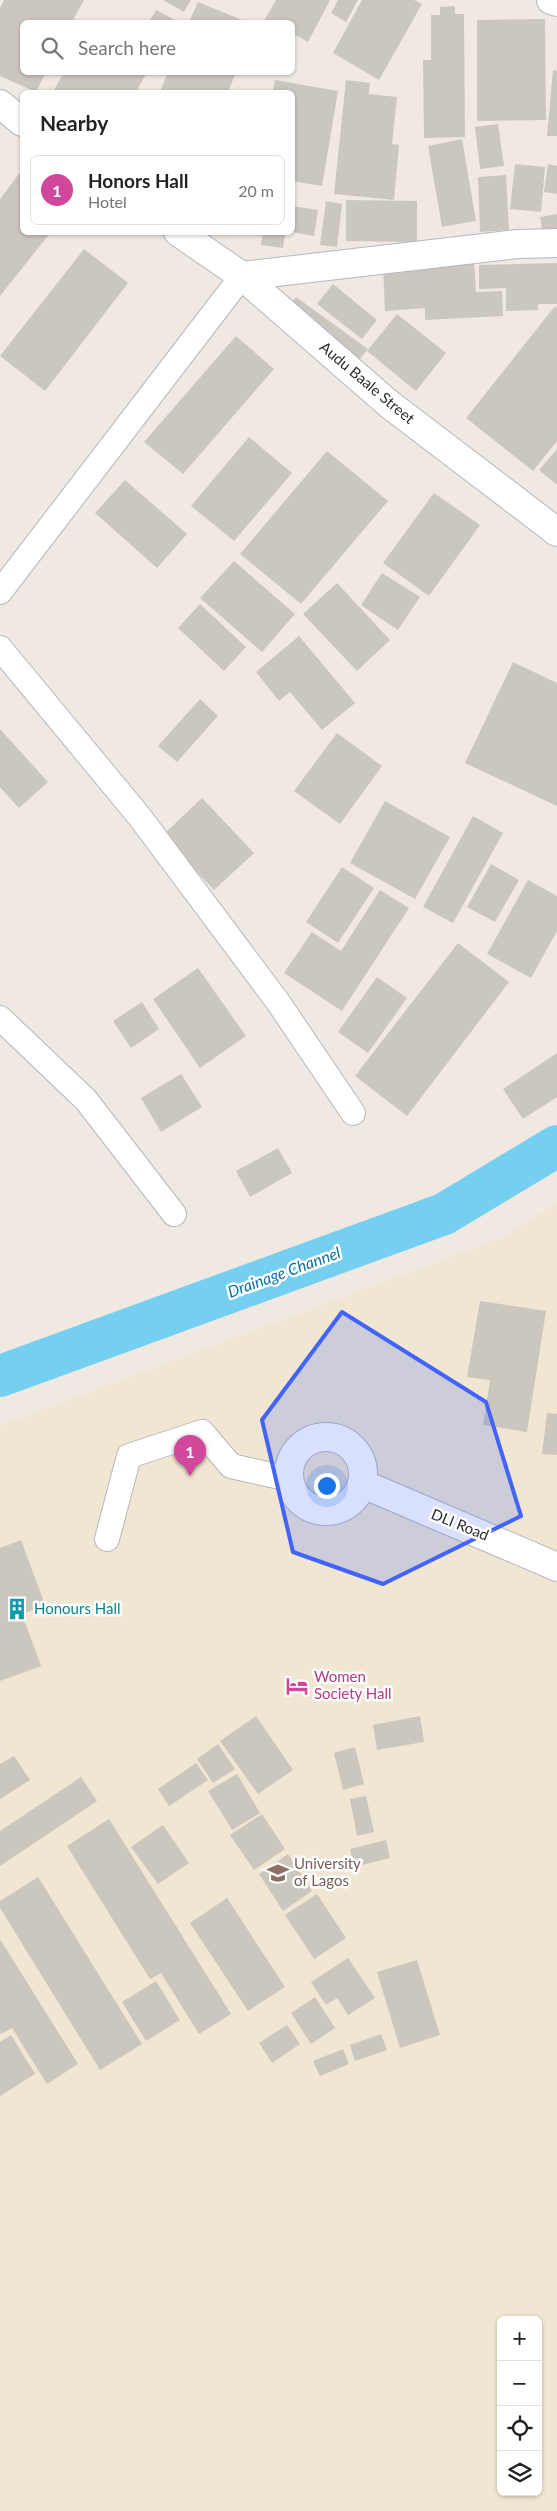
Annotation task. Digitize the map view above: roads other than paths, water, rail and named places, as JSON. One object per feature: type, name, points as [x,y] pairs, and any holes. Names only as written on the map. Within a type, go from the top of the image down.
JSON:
[{"type":"street","points":[[551,0],[557,2]]},
{"type":"street","points":[[0,104],[20,120]]},
{"type":"street","name":"Audu Baale Street","points":[[182,235],[242,276],[389,404],[557,532]]},
{"type":"street","points":[[242,276],[518,244],[557,243]]},
{"type":"street","points":[[326,1436],[348,1443],[356,1450],[364,1472],[363,1484],[358,1495],[349,1505],[337,1510],[324,1512],[311,1509],[301,1502],[292,1492],[289,1479],[290,1466],[295,1454],[303,1444],[314,1438],[326,1436]]},
{"type":"street","name":"DLI Road","points":[[363,1484],[557,1567]]},
{"type":"lane","points":[[0,592],[242,276]]},
{"type":"lane","points":[[0,648],[139,816],[278,1002],[353,1113]]},
{"type":"lane","points":[[0,1018],[86,1100],[174,1214]]},
{"type":"lane","points":[[107,1539],[129,1456],[202,1432],[231,1466],[289,1479]]},
{"type":"waterway","name":"Drainage Channel","points":[[0,1376],[444,1214],[557,1146]]},
{"type":"place","name":"Honors Hall","points":[[190,1476]]},
{"type":"place","name":"Honours Hall","points":[[17,1609]]},
{"type":"place","name":"Women Society Hall","points":[[297,1686]]},
{"type":"place","name":"University of Lagos","points":[[278,1873]]}]
